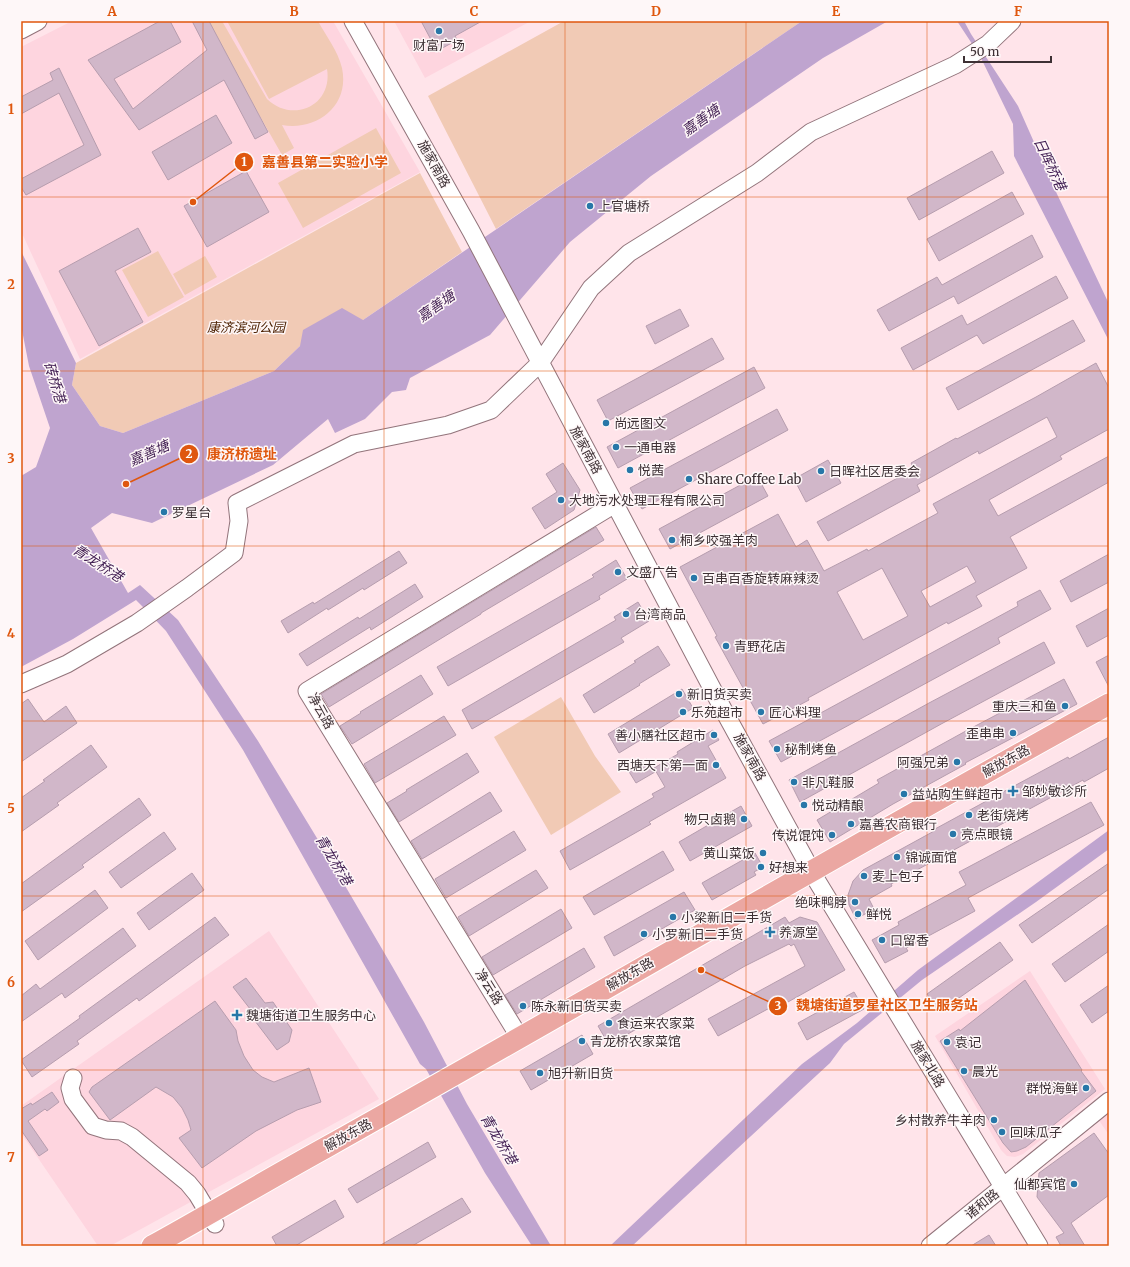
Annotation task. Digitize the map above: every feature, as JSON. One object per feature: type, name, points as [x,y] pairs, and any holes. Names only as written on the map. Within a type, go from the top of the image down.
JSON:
[{"type":"main road","name":"解放东路","points":[[152,1246],[212,1219],[423,1100],[814,876],[953,790],[1109,704]]},
{"type":"main road","name":"解放东路","points":[[467,1075],[520,1038],[666,953],[954,802],[1109,716]]},
{"type":"main road","name":"解放东路","points":[[176,1246],[212,1219]]},
{"type":"street","points":[[21,30],[38,21]]},
{"type":"street","name":"施家南路","points":[[353,21],[471,231],[724,711],[814,876]]},
{"type":"street","points":[[21,684],[67,664],[137,623],[187,588],[234,552],[239,521],[237,503],[354,444],[448,425],[491,410],[540,363],[591,288],[629,253],[757,173],[811,132],[955,65],[988,44],[1012,21]]},
{"type":"street","name":"净云路","points":[[520,1038],[307,691],[615,504]]},
{"type":"street","name":"施家北路","points":[[814,876],[1040,1246]]},
{"type":"street","points":[[73,1078],[70,1088],[73,1099],[93,1126],[106,1130],[121,1131],[132,1137],[188,1183],[197,1194],[212,1219]]},
{"type":"street","name":"诸和路","points":[[930,1246],[1109,1101]]},
{"type":"shaded area","points":[[72,21],[333,21],[420,172],[80,359],[21,231],[21,47]]},
{"type":"shaded area","name":"财富广场","points":[[394,21],[531,21],[425,78]]},
{"type":"shaded area","name":"魏塘街道卫生服务中心","points":[[269,931],[379,1099],[110,1246],[98,1246],[21,1133],[21,1106]]},
{"type":"shaded area","points":[[1030,971],[1105,1089],[1023,1154],[1015,1157],[1007,1156],[1001,1150],[935,1036]]},
{"type":"shaded area","points":[[1109,1111],[1109,1135],[1098,1119]]},
{"type":"green space","points":[[206,21],[222,21],[267,99],[277,106],[288,110],[299,110],[309,107],[318,101],[324,92],[327,82],[327,69],[269,99],[227,21],[318,21],[335,50],[342,68],[343,82],[341,94],[336,104],[328,113],[318,120],[295,126],[282,125],[294,148],[282,155]]},
{"type":"green space","points":[[564,21],[802,21],[496,229],[428,96]]},
{"type":"green space","points":[[376,128],[401,173],[303,228],[278,183]]},
{"type":"green space","name":"康济滨河公园","points":[[420,173],[462,252],[363,320],[300,346],[274,371],[123,433],[100,426],[72,385],[76,363]]},
{"type":"green space","points":[[158,251],[184,297],[148,317],[122,270]]},
{"type":"green space","points":[[205,256],[217,277],[185,295],[173,274]]},
{"type":"green space","points":[[561,697],[595,756],[621,792],[551,835],[494,737]]},
{"type":"water","points":[[802,21],[888,21],[823,58],[651,176],[570,242],[490,335],[410,378],[406,390],[392,392],[365,419],[335,433],[328,419],[273,465],[152,523],[112,513],[91,528],[128,593],[140,585],[178,620],[258,741],[392,966],[424,1022],[467,1104],[551,1246],[532,1246],[485,1173],[426,1069],[420,1064],[243,750],[166,631],[136,600],[73,639],[21,667],[21,476],[36,467],[50,428],[29,366],[21,325],[21,251],[76,363],[72,385],[100,426],[123,433],[274,371],[300,346],[303,330],[342,308],[363,320]]},
{"type":"water","points":[[957,21],[964,21],[1018,106],[1057,194],[1109,304],[1109,341],[1014,156],[1013,124],[980,56]]},
{"type":"water","points":[[1109,830],[1109,849],[1036,902],[922,980],[844,1044],[830,1063],[632,1246],[610,1246],[802,1064],[857,1023],[918,970]]},
{"type":"building","points":[[160,21],[170,21],[181,42],[114,79],[133,109],[207,50],[192,21],[209,21],[268,132],[255,139],[224,80],[139,130],[88,60]]},
{"type":"building","name":"财富广场","points":[[421,21],[482,21],[455,36],[457,40],[437,51]]},
{"type":"building","points":[[59,68],[101,155],[26,195],[21,187],[21,179],[84,145],[59,93],[21,114],[21,97],[53,80],[50,73]]},
{"type":"building","points":[[216,115],[232,143],[168,180],[152,152]]},
{"type":"building","points":[[992,151],[1004,173],[919,220],[907,198]]},
{"type":"building","points":[[246,171],[269,212],[207,247],[184,206]]},
{"type":"building","points":[[1012,192],[1024,214],[939,261],[927,239]]},
{"type":"building","points":[[138,228],[151,252],[115,271],[143,322],[99,346],[59,271]]},
{"type":"building","points":[[1032,235],[1043,257],[958,304],[954,296],[889,331],[877,310],[937,277],[942,285]]},
{"type":"building","points":[[1056,276],[1068,298],[983,344],[977,335],[913,370],[901,348],[962,315],[967,325]]},
{"type":"building","points":[[680,309],[689,326],[655,344],[646,326]]},
{"type":"building","points":[[1073,320],[1085,341],[958,410],[946,388]]},
{"type":"building","points":[[712,338],[724,359],[608,421],[597,400]]},
{"type":"building","points":[[1096,363],[1109,388],[1109,429],[1060,456],[1062,459],[989,500],[998,516],[1109,456],[1109,482],[1010,537],[1027,568],[976,596],[982,606],[948,624],[947,622],[808,698],[809,700],[763,724],[715,637],[717,636],[680,567],[778,514],[796,547],[807,540],[824,571],[867,549],[868,551],[938,513],[933,504],[1057,437],[1047,417],[979,454],[978,451],[917,485],[920,491],[828,541],[817,522],[914,469],[911,463],[1036,397]],"holes":[[[967,566],[976,582],[930,607],[921,591]],[[882,568],[908,616],[863,640],[837,592]]]},
{"type":"building","points":[[754,367],[765,388],[618,468],[607,447]]},
{"type":"building","points":[[777,409],[788,430],[642,509],[630,488]]},
{"type":"building","name":"日晖社区居委会","points":[[828,460],[841,483],[806,502],[794,479]]},
{"type":"building","name":"大地污水处理工程有限公司","points":[[563,463],[580,490],[574,510],[545,529],[532,508],[557,492],[546,474]]},
{"type":"building","points":[[757,476],[768,496],[670,549],[659,529]]},
{"type":"building","points":[[596,527],[604,540],[481,613],[329,707],[321,694]]},
{"type":"building","points":[[399,551],[407,563],[364,590],[363,588],[328,610],[327,608],[288,633],[281,621],[313,602],[314,604]]},
{"type":"building","points":[[1109,554],[1109,582],[1071,602],[1060,581]]},
{"type":"building","points":[[616,560],[627,579],[599,596],[600,599],[448,686],[437,667],[594,577],[592,575]]},
{"type":"building","points":[[415,584],[423,597],[371,630],[370,627],[307,666],[299,654]]},
{"type":"building","points":[[1040,590],[1051,609],[998,638],[1000,643],[781,762],[769,741],[1018,606],[1017,602]]},
{"type":"building","points":[[638,602],[649,621],[621,638],[624,642],[472,729],[462,710],[616,620],[614,617]]},
{"type":"building","points":[[1109,608],[1109,635],[1087,647],[1076,626]]},
{"type":"building","points":[[1044,642],[1055,663],[800,802],[789,780]]},
{"type":"building","points":[[658,646],[670,665],[594,713],[583,695],[636,662],[634,661]]},
{"type":"building","points":[[1109,655],[1109,687],[1096,662]]},
{"type":"building","points":[[421,675],[433,694],[352,744],[340,726]]},
{"type":"building","points":[[1064,679],[1077,704],[965,763],[966,764],[893,804],[830,842],[817,820],[879,783],[877,780]]},
{"type":"building","points":[[682,689],[693,708],[619,753],[608,734]]},
{"type":"building","points":[[28,699],[44,722],[66,706],[77,723],[21,762],[21,704]]},
{"type":"building","points":[[444,716],[456,735],[375,783],[364,764]]},
{"type":"building","points":[[713,730],[719,740],[708,746],[726,778],[649,822],[651,824],[570,870],[560,851],[654,797],[652,794],[665,787],[654,768],[678,754],[677,752]]},
{"type":"building","points":[[1109,737],[1109,768],[1084,782],[1083,780],[891,884],[892,886],[869,899],[874,909],[856,919],[849,905],[848,895],[853,881],[863,870],[1003,792]]},
{"type":"building","points":[[91,745],[107,767],[57,803],[59,805],[21,832],[21,798]]},
{"type":"building","points":[[467,753],[479,772],[399,822],[387,803]]},
{"type":"building","points":[[647,759],[655,772],[636,783],[628,770]]},
{"type":"building","points":[[490,792],[502,811],[422,859],[411,841]]},
{"type":"building","points":[[139,798],[151,815],[82,865],[84,867],[21,912],[21,884]]},
{"type":"building","points":[[1091,802],[1104,825],[968,898],[975,911],[906,948],[908,951],[885,963],[872,940],[899,925],[898,922],[966,885],[959,872]]},
{"type":"building","points":[[741,806],[752,826],[690,861],[679,842]]},
{"type":"building","points":[[514,831],[526,850],[446,898],[435,879]]},
{"type":"building","points":[[164,832],[176,849],[121,888],[109,872]]},
{"type":"building","points":[[663,851],[674,870],[594,915],[583,897]]},
{"type":"building","points":[[755,853],[763,867],[754,872],[756,875],[712,900],[702,883]]},
{"type":"building","points":[[1109,863],[1109,889],[1032,943],[1019,925]]},
{"type":"building","points":[[536,870],[548,888],[469,936],[458,917]]},
{"type":"building","points":[[192,873],[204,890],[149,930],[137,913]]},
{"type":"building","points":[[95,890],[108,908],[38,960],[25,941]]},
{"type":"building","points":[[684,892],[695,910],[614,956],[604,937]]},
{"type":"building","points":[[561,909],[572,928],[493,975],[482,957]]},
{"type":"building","points":[[215,917],[229,935],[139,1001],[137,998],[77,1041],[79,1044],[32,1077],[21,1060]]},
{"type":"building","points":[[785,917],[789,923],[800,917],[817,922],[845,970],[779,1007],[777,1004],[718,1036],[708,1019],[805,966],[794,944],[791,946],[789,944],[745,966],[609,1045],[598,1026]]},
{"type":"building","points":[[1109,924],[1109,951],[1065,982],[1052,964]]},
{"type":"building","points":[[123,928],[136,946],[65,998],[62,993],[21,1022],[21,996],[36,984],[40,989]]},
{"type":"building","points":[[1000,942],[1013,960],[939,1012],[927,994]]},
{"type":"building","points":[[584,948],[595,967],[517,1014],[505,995]]},
{"type":"building","points":[[246,978],[265,1003],[273,1002],[292,1030],[289,1042],[277,1050],[252,1017],[254,1014],[233,987]]},
{"type":"building","points":[[1025,980],[1082,1070],[1081,1071],[1096,1091],[1026,1147],[1011,1152],[1003,1143],[940,1041],[959,1029],[960,1031]]},
{"type":"building","points":[[1109,985],[1109,1011],[1092,1023],[1080,1005]]},
{"type":"building","points":[[854,992],[864,1009],[807,1040],[798,1023]]},
{"type":"building","points":[[215,1001],[236,1030],[238,1041],[244,1056],[253,1070],[262,1077],[274,1082],[309,1068],[321,1102],[297,1110],[256,1131],[202,1168],[179,1138],[191,1130],[182,1108],[173,1097],[156,1087],[110,1120],[89,1092],[92,1087]]},
{"type":"building","points":[[582,1035],[593,1054],[531,1090],[520,1071]]},
{"type":"building","points":[[52,1092],[59,1102],[47,1111],[45,1109],[28,1121],[48,1150],[39,1156],[21,1130],[21,1109],[31,1103],[32,1105]]},
{"type":"building","name":"仙都宾馆","points":[[1094,1133],[1109,1154],[1109,1195],[1071,1223],[1085,1246],[1061,1246],[1056,1237],[1064,1233],[1037,1197],[1039,1173]]},
{"type":"building","points":[[428,1142],[436,1157],[357,1203],[348,1189]]},
{"type":"building","points":[[462,1198],[471,1212],[412,1246],[379,1246]]},
{"type":"building","points":[[335,1200],[344,1217],[295,1246],[277,1246],[272,1237]]},
{"type":"building","points":[[989,1235],[996,1246],[971,1246]]},
{"type":"place","name":"财富广场","points":[[439,31]]},
{"type":"place","name":"嘉善县第二实验小学","points":[[193,202]]},
{"type":"place","name":"上官塘桥","points":[[590,206]]},
{"type":"place","name":"尚远图文","points":[[606,423]]},
{"type":"place","name":"一通电器","points":[[616,447]]},
{"type":"place","name":"悦茜","points":[[630,470]]},
{"type":"place","name":"日晖社区居委会","points":[[821,471]]},
{"type":"place","name":"Share Coffee Lab","points":[[689,479]]},
{"type":"place","name":"康济桥遗址","points":[[126,484]]},
{"type":"place","name":"大地污水处理工程有限公司","points":[[561,500]]},
{"type":"place","name":"罗星台","points":[[164,512]]},
{"type":"place","name":"桐乡咬强羊肉","points":[[672,540]]},
{"type":"place","name":"文盛广告","points":[[618,572]]},
{"type":"place","name":"百串百香旋转麻辣烫","points":[[694,578]]},
{"type":"place","name":"台湾商品","points":[[626,614]]},
{"type":"place","name":"青野花店","points":[[726,646]]},
{"type":"place","name":"新旧货买卖","points":[[679,694]]},
{"type":"place","name":"重庆三和鱼","points":[[1065,706]]},
{"type":"place","name":"乐苑超市","points":[[683,712]]},
{"type":"place","name":"匠心料理","points":[[761,712]]},
{"type":"place","name":"歪串串","points":[[1013,733]]},
{"type":"place","name":"善小膳社区超市","points":[[714,735]]},
{"type":"place","name":"秘制烤鱼","points":[[777,749]]},
{"type":"place","name":"阿强兄弟","points":[[957,762]]},
{"type":"place","name":"西塘天下第一面","points":[[716,765]]},
{"type":"place","name":"非凡鞋服","points":[[794,782]]},
{"type":"place","name":"邹妙敏诊所","points":[[1013,791]]},
{"type":"place","name":"益站购生鲜超市","points":[[904,794]]},
{"type":"place","name":"悦动精酿","points":[[804,805]]},
{"type":"place","name":"老街烧烤","points":[[969,815]]},
{"type":"place","name":"物只卤鹅","points":[[744,819]]},
{"type":"place","name":"嘉善农商银行","points":[[851,824]]},
{"type":"place","name":"亮点眼镜","points":[[953,834]]},
{"type":"place","name":"传说馄饨","points":[[832,835]]},
{"type":"place","name":"黄山菜饭","points":[[763,853]]},
{"type":"place","name":"锦诚面馆","points":[[897,857]]},
{"type":"place","name":"好想来","points":[[761,867]]},
{"type":"place","name":"麦上包子","points":[[864,876]]},
{"type":"place","name":"绝味鸭脖","points":[[855,902]]},
{"type":"place","name":"鲜悦","points":[[858,914]]},
{"type":"place","name":"小梁新旧二手货","points":[[673,917]]},
{"type":"place","name":"养源堂","points":[[770,932]]},
{"type":"place","name":"小罗新旧二手货","points":[[644,934]]},
{"type":"place","name":"口留香","points":[[882,940]]},
{"type":"place","name":"魏塘街道罗星社区卫生服务站","points":[[701,970]]},
{"type":"place","name":"陈永新旧货买卖","points":[[523,1006]]},
{"type":"place","name":"魏塘街道卫生服务中心","points":[[237,1015]]},
{"type":"place","name":"食运来农家菜","points":[[609,1023]]},
{"type":"place","name":"青龙桥农家菜馆","points":[[582,1041]]},
{"type":"place","name":"袁记","points":[[947,1042]]},
{"type":"place","name":"晨光","points":[[964,1071]]},
{"type":"place","name":"旭升新旧货","points":[[540,1073]]},
{"type":"place","name":"群悦海鲜","points":[[1086,1088]]},
{"type":"place","name":"乡村散养牛羊肉","points":[[994,1120]]},
{"type":"place","name":"回味瓜子","points":[[1002,1132]]},
{"type":"place","name":"仙都宾馆","points":[[1074,1184]]},
{"type":"water label","name":"嘉善塘","points":[[701,120]]},
{"type":"water label","name":"日晖桥港","points":[[1050,164]]},
{"type":"water label","name":"嘉善塘","points":[[436,306]]},
{"type":"water label","name":"砖桥港","points":[[55,382]]},
{"type":"water label","name":"嘉善塘","points":[[149,453]]},
{"type":"water label","name":"青龙桥港","points":[[98,563]]},
{"type":"water label","name":"青龙桥港","points":[[334,860]]},
{"type":"water label","name":"青龙桥港","points":[[499,1139]]}]
